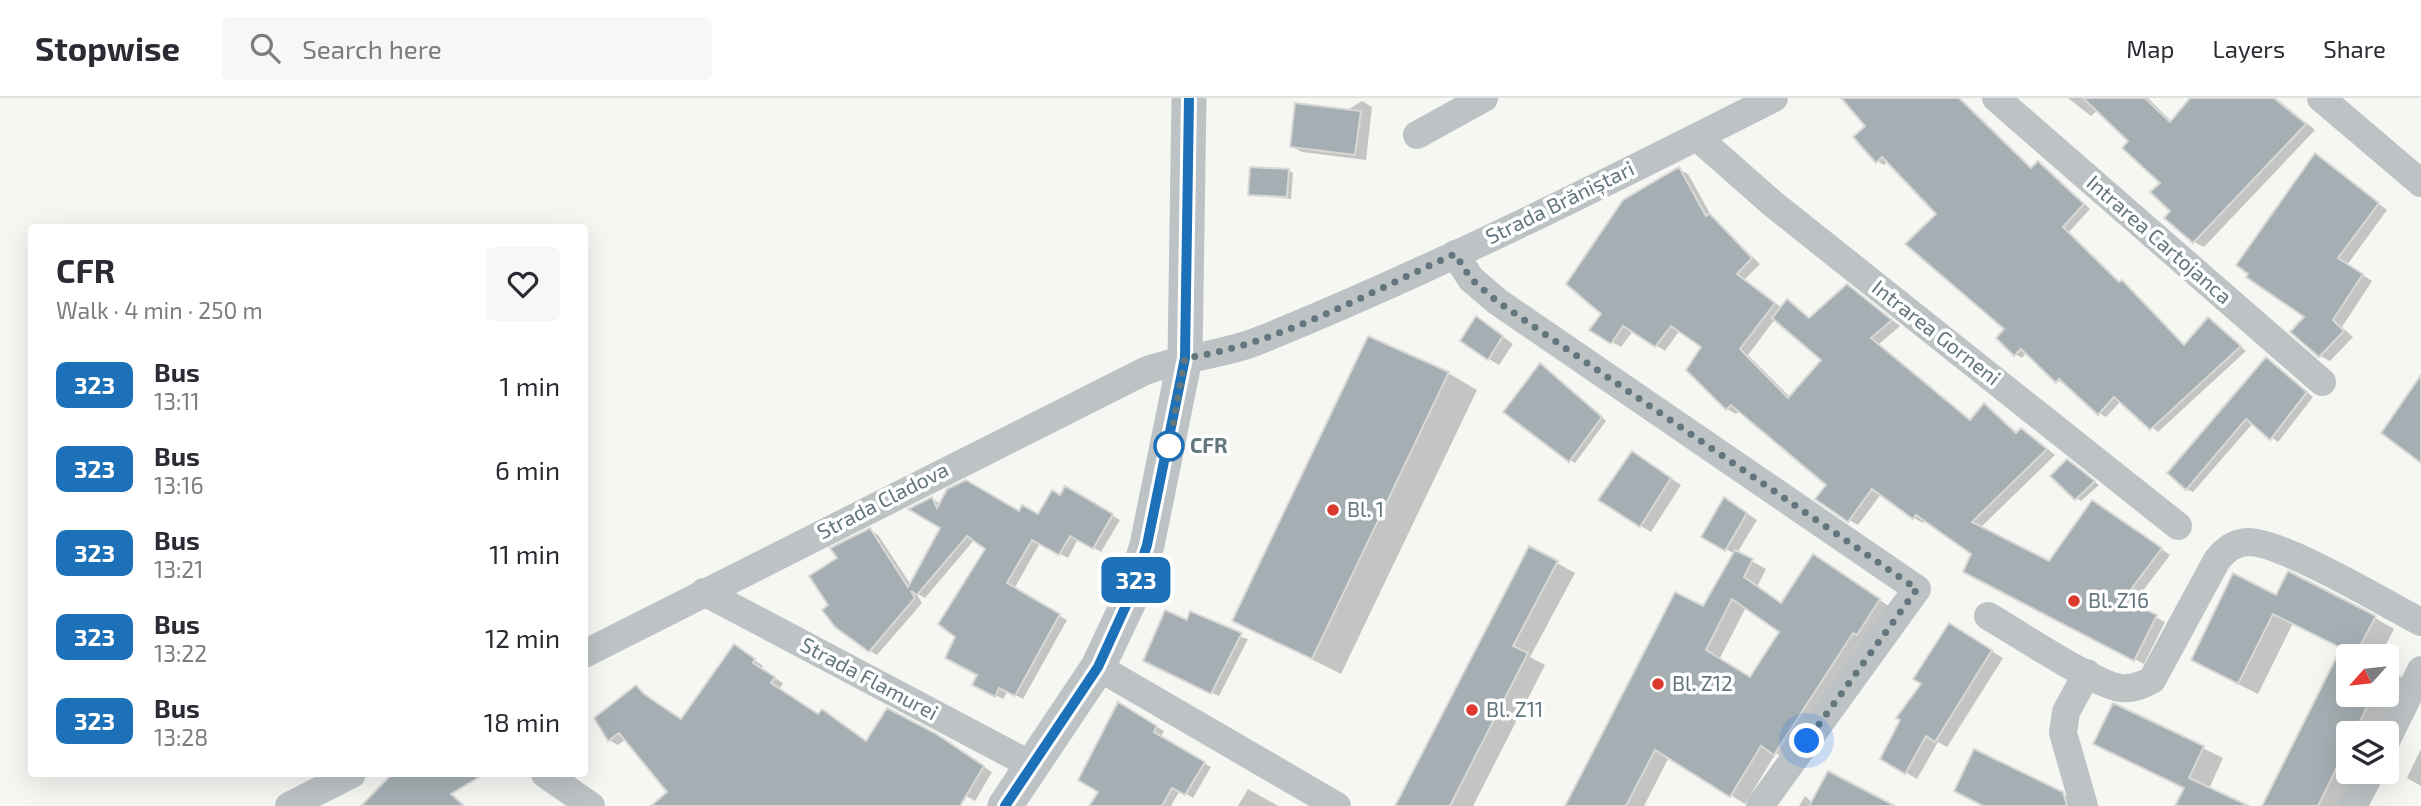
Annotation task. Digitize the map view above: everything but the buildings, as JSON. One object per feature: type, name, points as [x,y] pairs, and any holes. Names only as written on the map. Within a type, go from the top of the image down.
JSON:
[{"type":"street","points":[[1005,806],[1098,667],[1129,599],[1147,545],[1185,358],[1189,98]]},
{"type":"street","points":[[1417,135],[1484,98]]},
{"type":"street","name":"Strada Brăniștari","points":[[1185,358],[1225,352],[1261,340],[1455,254],[1774,98]]},
{"type":"street","name":"Intrarea Cartojanca","points":[[1996,98],[2322,382]]},
{"type":"street","points":[[2321,98],[2421,183]]},
{"type":"street","name":"Intrarea Gorneni","points":[[1697,137],[1773,204],[2178,526]]},
{"type":"street","points":[[1455,254],[1471,279],[1498,302],[1917,589],[1760,806]]},
{"type":"street","name":"Strada Cladova","points":[[588,652],[1145,371],[1185,358]]},
{"type":"street","points":[[1988,617],[2119,688],[2138,687],[2152,680],[2217,560],[2226,549],[2238,543],[2264,544],[2285,552],[2421,622]]},
{"type":"street","name":"Strada Flamurei","points":[[704,592],[1033,766]]},
{"type":"street","points":[[1098,667],[1337,806]]},
{"type":"street","points":[[2396,721],[2421,670]]},
{"type":"street","points":[[2084,806],[2063,733],[2066,712],[2087,673]]},
{"type":"street","points":[[289,806],[346,777]]},
{"type":"street","points":[[549,777],[591,806]]},
{"type":"street","points":[[2353,806],[2365,784]]},
{"type":"bus line","name":"323","points":[[1005,806],[1098,667],[1129,599],[1147,545],[1163,477],[1185,358],[1189,98]]},
{"type":"place","name":"CFR","points":[[1169,446]]},
{"type":"place","name":"Bl. 1","points":[[1333,510]]},
{"type":"place","name":"Bl. Z16","points":[[2074,601]]},
{"type":"place","name":"Bl. Z12","points":[[1658,684]]},
{"type":"place","name":"Bl. Z11","points":[[1472,710]]},
{"type":"route","points":[[1169,446],[1168,453],[1185,358],[1225,352],[1261,340],[1455,254],[1471,279],[1498,302],[1917,589],[1807,741]]}]
